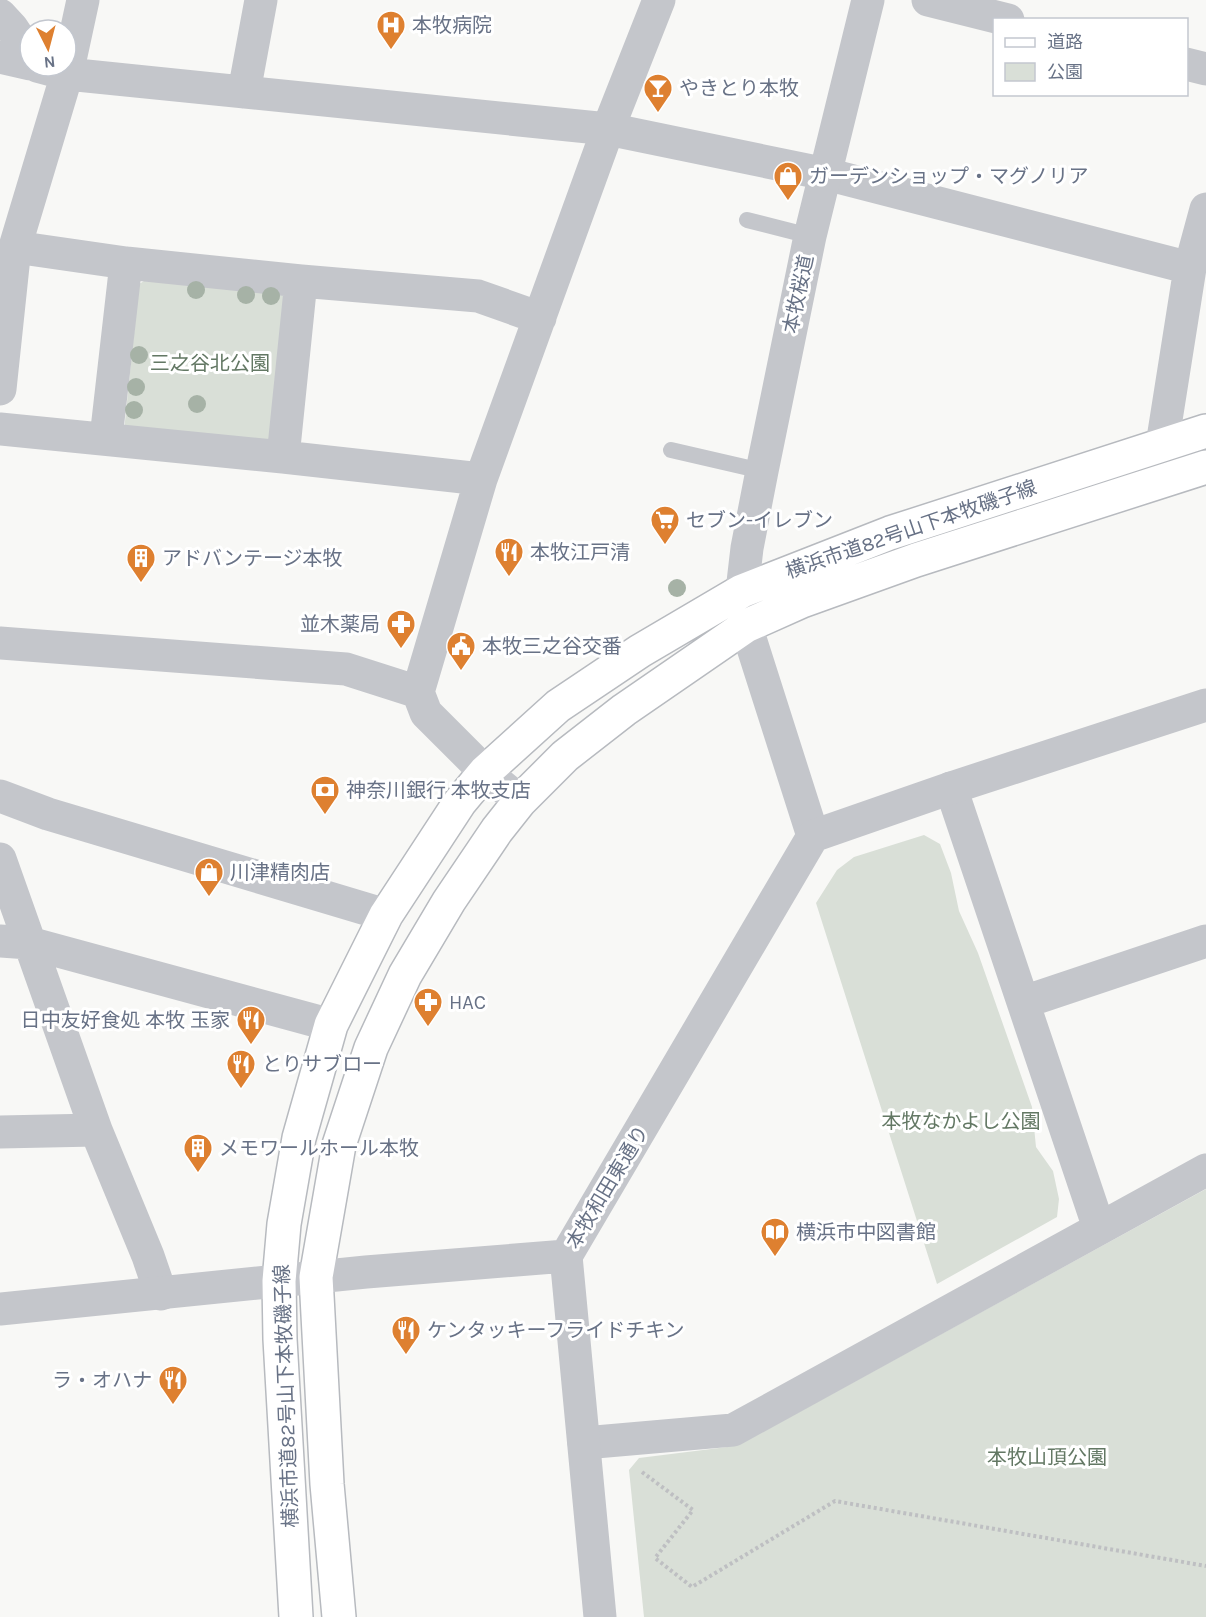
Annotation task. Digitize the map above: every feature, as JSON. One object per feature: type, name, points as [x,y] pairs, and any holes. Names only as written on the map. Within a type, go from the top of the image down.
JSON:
[{"type":"main road","name":"横浜市道82号山下本牧磯子線","points":[[296,1617],[280,1339],[279,1281],[284,1224],[299,1138],[331,1024],[386,915],[460,802],[485,772],[558,706],[640,651],[742,591],[890,533],[1206,430]]},
{"type":"main road","name":"横浜市道82号山下本牧磯子線","points":[[339,1617],[327,1484],[316,1277],[339,1145],[371,1048],[405,975],[449,901],[497,830],[520,801],[582,742],[624,710],[746,626],[802,601],[916,560],[1206,466]]},
{"type":"street","points":[[75,18],[83,0]]},
{"type":"street","points":[[244,92],[261,0]]},
{"type":"street","points":[[520,801],[485,772],[426,713],[418,692],[481,479],[608,129],[659,0]]},
{"type":"street","name":"本牧桜道","points":[[813,836],[746,626],[742,591],[747,548],[810,237],[868,0]]},
{"type":"street","points":[[928,0],[1000,18]]},
{"type":"street","points":[[0,15],[18,37]]},
{"type":"street","points":[[0,57],[18,61]]},
{"type":"street","points":[[1188,64],[1206,69]]},
{"type":"street","points":[[78,73],[608,129],[826,174],[1190,268]]},
{"type":"street","points":[[0,389],[15,247],[50,78]]},
{"type":"street","points":[[1162,446],[1190,268],[1206,209]]},
{"type":"street","points":[[15,247],[301,281],[478,296],[540,318]]},
{"type":"street","points":[[106,438],[126,262]]},
{"type":"street","points":[[283,456],[301,281]]},
{"type":"street","points":[[0,429],[283,456],[481,479]]},
{"type":"street","points":[[0,643],[346,669],[418,692]]},
{"type":"street","points":[[813,836],[951,788],[1206,705]]},
{"type":"street","points":[[951,788],[1099,1228]]},
{"type":"street","points":[[0,796],[48,814],[386,915]]},
{"type":"street","name":"本牧和田東通り","points":[[600,1617],[566,1256],[813,836]]},
{"type":"street","points":[[0,859],[15,942],[96,1130],[148,1256],[161,1294]]},
{"type":"street","points":[[1024,1002],[1206,941]]},
{"type":"street","points":[[15,942],[331,1024]]},
{"type":"street","points":[[0,1132],[96,1130]]},
{"type":"street","points":[[584,1443],[733,1430],[1206,1170]]},
{"type":"street","points":[[0,1309],[316,1277],[566,1256]]},
{"type":"lane","points":[[747,220],[810,237]]},
{"type":"lane","points":[[671,450],[762,471]]},
{"type":"path","points":[[661,1484],[693,1510],[655,1558],[692,1587],[835,1501],[1206,1566]]},
{"type":"green space","name":"三之谷北公園","points":[[144,281],[289,294],[270,444],[124,431],[139,284]]},
{"type":"green space","name":"本牧なかよし公園","points":[[924,835],[940,844],[951,873],[959,911],[978,953],[1032,1107],[1036,1147],[1053,1171],[1059,1199],[1057,1217],[937,1284],[816,903],[837,870],[854,857]]},
{"type":"green space","name":"本牧山頂公園","points":[[1206,1189],[1206,1617],[644,1617],[629,1470],[639,1458],[727,1447],[744,1442]]},
{"type":"place","name":"本牧病院","points":[[391,50]]},
{"type":"place","name":"やきとり本牧","points":[[658,114]]},
{"type":"place","name":"ガーデンショップ・マグノリア","points":[[788,202]]},
{"type":"place","name":"セブン-イレブン","points":[[665,546]]},
{"type":"place","name":"本牧江戸清","points":[[509,578]]},
{"type":"place","name":"アドバンテージ本牧","points":[[141,584]]},
{"type":"place","name":"並木薬局","points":[[401,650]]},
{"type":"place","name":"本牧三之谷交番","points":[[461,672]]},
{"type":"place","name":"神奈川銀行 本牧支店","points":[[325,816]]},
{"type":"place","name":"川津精肉店","points":[[209,898]]},
{"type":"place","name":"HAC","points":[[428,1028]]},
{"type":"place","name":"日中友好食処 本牧 玉家","points":[[251,1046]]},
{"type":"place","name":"とりサブロー","points":[[241,1090]]},
{"type":"place","name":"メモワールホール本牧","points":[[198,1174]]},
{"type":"place","name":"横浜市中図書館","points":[[775,1258]]},
{"type":"place","name":"ケンタッキーフライドチキン","points":[[406,1356]]},
{"type":"place","name":"ラ・オハナ","points":[[173,1406]]}]
